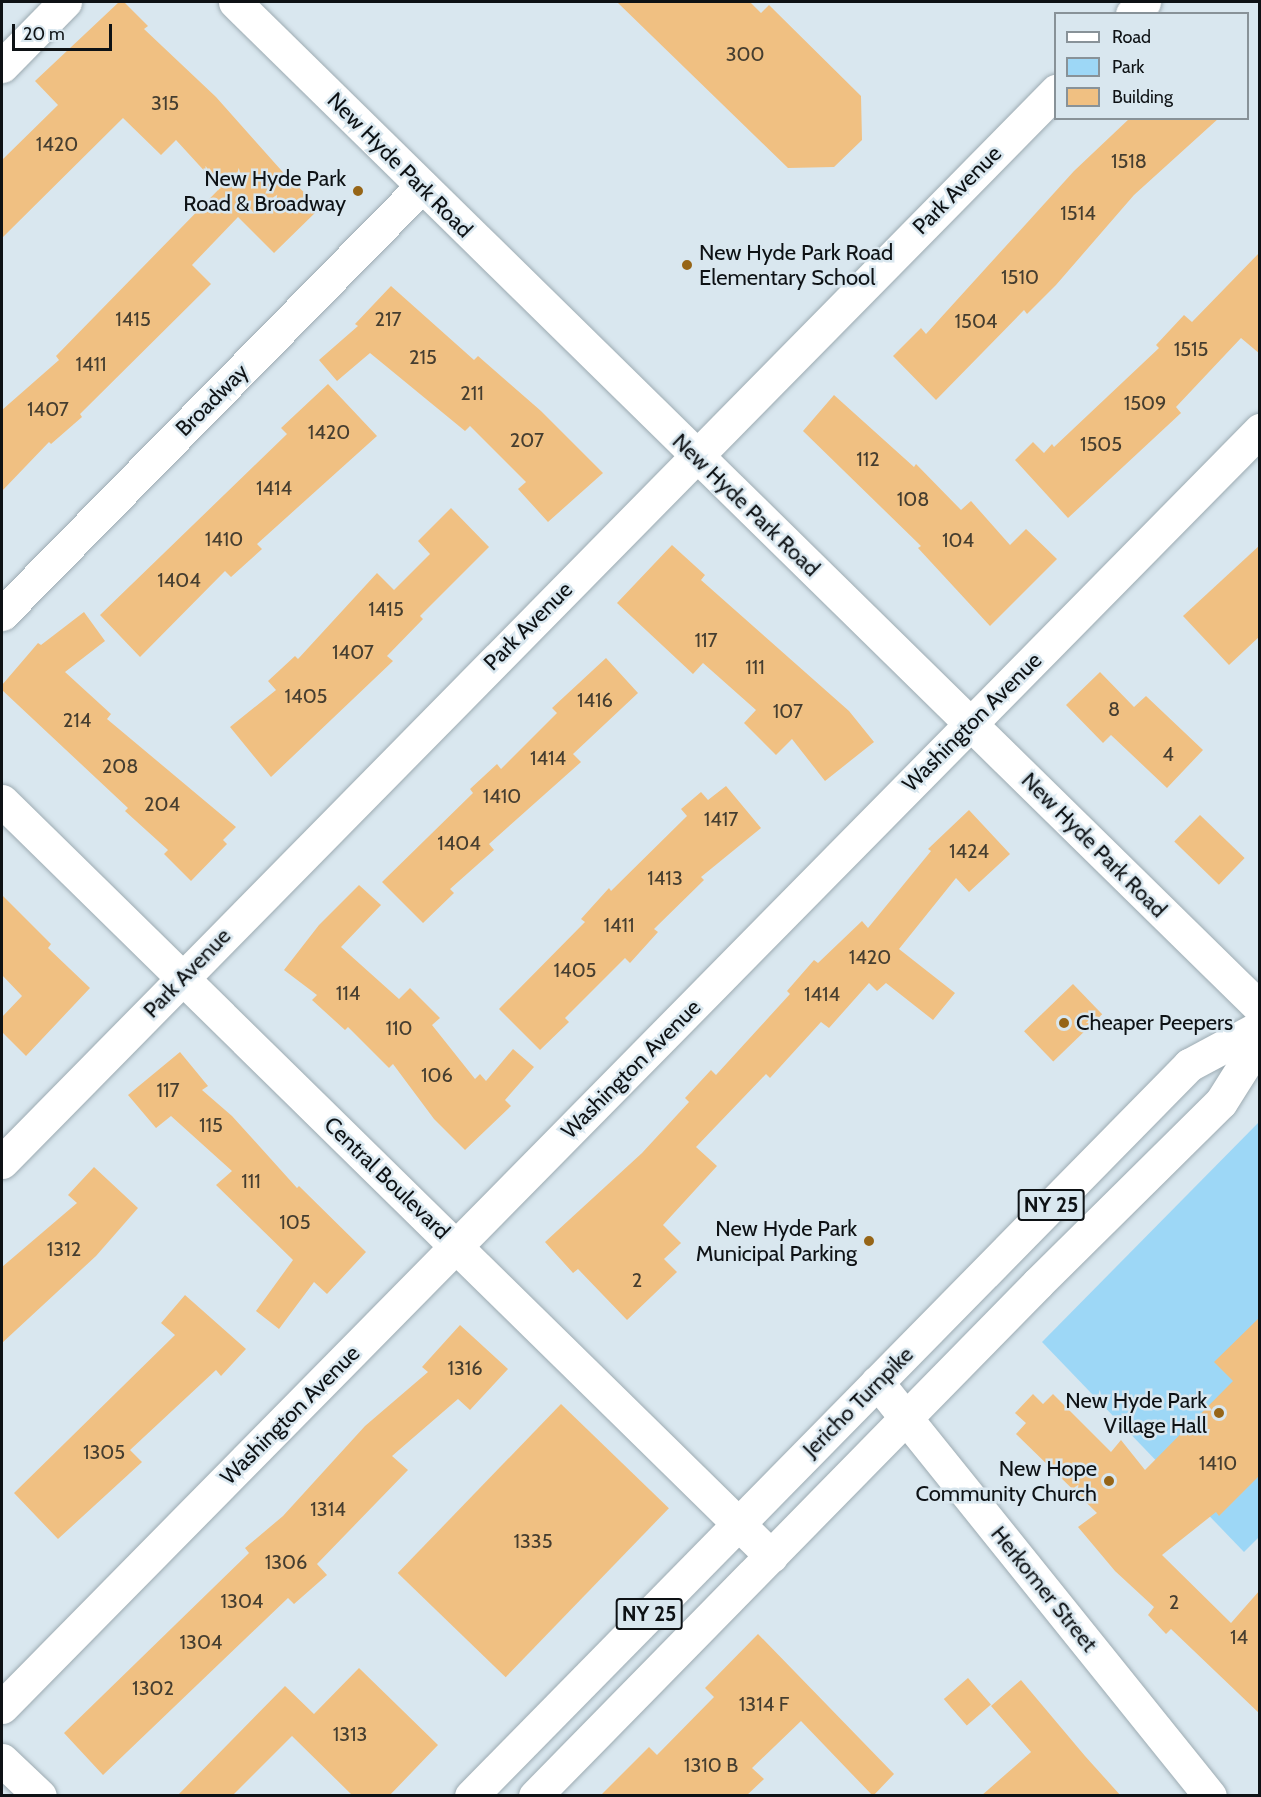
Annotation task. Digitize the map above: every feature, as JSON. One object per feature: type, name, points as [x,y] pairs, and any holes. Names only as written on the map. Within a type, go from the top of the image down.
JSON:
[{"type":"street","points":[[2,66],[65,2]]},
{"type":"street","name":"New Hyde Park Road","points":[[235,2],[695,456],[1260,1008]]},
{"type":"street","name":"Park Avenue","points":[[2,1162],[1054,93]]},
{"type":"street","name":"Broadway","points":[[2,614],[422,186]]},
{"type":"street","name":"Washington Avenue","points":[[2,1707],[1260,430]]},
{"type":"street","name":"Central Boulevard","points":[[2,801],[456,1246],[736,1525],[771,1556]]},
{"type":"street","name":"Jericho Turnpike","points":[[471,1796],[1189,1065],[1260,1027]]},
{"type":"street","name":"Jericho Turnpike","points":[[535,1796],[906,1418],[1221,1102],[1260,1040]]},
{"type":"street","name":"Herkomer Street","points":[[878,1382],[1210,1796]]},
{"type":"street","points":[[2,1760],[40,1796]]},
{"type":"green space","points":[[1259,1122],[1259,1537],[1244,1552],[1042,1342]]},
{"type":"building","points":[[119,2],[124,2],[148,26],[144,29],[216,97],[289,179],[321,207],[274,253],[238,217],[192,265],[211,284],[80,414],[82,417],[51,444],[49,442],[2,491],[2,410],[59,360],[56,356],[220,188],[176,140],[161,155],[123,118],[2,238],[2,160],[58,105],[35,81]]},
{"type":"building","points":[[617,2],[750,2],[761,13],[769,5],[861,96],[862,140],[834,167],[788,168]]},
{"type":"building","points":[[1128,120],[1217,120],[1134,195],[1056,285],[1027,314],[1024,310],[936,400],[893,356],[921,328],[926,334],[1074,171]]},
{"type":"building","points":[[1260,252],[1260,354],[1241,338],[1176,407],[1181,413],[1068,518],[1015,460],[1033,442],[1044,453],[1052,444],[1054,447],[1159,348],[1156,345],[1184,315],[1192,322]]},
{"type":"building","points":[[391,286],[474,360],[478,356],[541,411],[603,473],[548,522],[518,489],[526,482],[470,426],[465,431],[370,353],[337,381],[319,360],[358,326],[355,324]]},
{"type":"building","points":[[328,384],[377,436],[257,544],[262,549],[231,577],[225,571],[140,657],[100,615],[287,434],[281,428]]},
{"type":"building","points":[[834,395],[914,467],[916,464],[961,510],[971,501],[1010,545],[1026,529],[1057,559],[990,626],[918,548],[921,546],[803,431]]},
{"type":"building","points":[[451,508],[489,547],[420,616],[423,619],[387,656],[393,661],[271,777],[230,727],[276,690],[268,681],[295,656],[298,659],[377,573],[394,590],[430,554],[418,541]]},
{"type":"building","points":[[672,545],[705,575],[701,580],[849,711],[874,742],[825,781],[792,739],[776,755],[744,723],[756,710],[703,663],[693,674],[617,603]]},
{"type":"building","points":[[1260,545],[1260,636],[1229,665],[1183,616]]},
{"type":"building","points":[[84,612],[105,641],[65,672],[111,714],[107,719],[236,827],[223,840],[227,844],[191,881],[164,854],[168,850],[125,811],[128,808],[2,690],[2,685],[38,643],[41,645]]},
{"type":"building","points":[[606,658],[638,693],[573,754],[581,762],[489,844],[494,850],[450,889],[454,893],[423,923],[382,882],[473,793],[470,789],[497,764],[501,769],[557,713],[552,708]]},
{"type":"building","points":[[1100,672],[1134,707],[1146,696],[1203,750],[1167,788],[1111,735],[1103,743],[1066,705]]},
{"type":"building","points":[[726,786],[761,828],[701,877],[704,880],[654,929],[658,932],[630,963],[625,958],[565,1018],[569,1022],[540,1050],[499,1009],[585,922],[581,919],[609,888],[611,891],[687,816],[681,809],[701,792],[708,800]]},
{"type":"building","points":[[969,810],[1010,854],[969,892],[956,878],[899,949],[955,993],[933,1020],[886,983],[877,991],[869,983],[829,1028],[821,1022],[770,1078],[766,1074],[696,1147],[717,1166],[663,1225],[681,1243],[664,1259],[677,1272],[627,1320],[578,1269],[573,1273],[545,1242],[642,1153],[689,1102],[685,1098],[711,1070],[716,1075],[790,994],[787,991],[814,960],[818,963],[862,921],[868,928],[931,851],[928,849]]},
{"type":"building","points":[[1200,815],[1245,858],[1219,885],[1174,842]]},
{"type":"building","points":[[359,885],[381,905],[341,947],[399,999],[410,988],[440,1018],[432,1025],[475,1079],[480,1074],[486,1081],[513,1049],[534,1067],[505,1100],[511,1106],[465,1150],[434,1119],[393,1064],[389,1068],[348,1027],[345,1030],[312,1000],[317,995],[284,970],[319,925]]},
{"type":"building","points":[[2,895],[51,944],[48,948],[90,988],[26,1056],[2,1032],[2,1017],[22,996],[2,975]]},
{"type":"building","name":"Cheaper Peepers","points":[[1073,984],[1102,1014],[1053,1061],[1024,1031]]},
{"type":"building","points":[[180,1052],[208,1086],[202,1090],[232,1116],[297,1188],[299,1186],[366,1252],[327,1294],[314,1282],[279,1329],[256,1311],[293,1260],[216,1185],[232,1171],[171,1116],[156,1128],[128,1095]]},
{"type":"building","points":[[94,1167],[138,1208],[96,1256],[2,1343],[2,1267],[77,1203],[68,1195]]},
{"type":"building","points":[[185,1295],[246,1349],[221,1376],[216,1370],[130,1450],[142,1462],[58,1539],[14,1493],[175,1335],[161,1323]]},
{"type":"building","points":[[1260,1317],[1260,1475],[1219,1516],[1216,1512],[1162,1555],[1231,1623],[1260,1590],[1260,1714],[1171,1629],[1166,1634],[1148,1615],[1154,1607],[1115,1571],[1078,1527],[1097,1513],[1016,1434],[1026,1423],[1015,1413],[1033,1394],[1043,1404],[1053,1394],[1111,1452],[1121,1440],[1145,1470],[1233,1381],[1214,1362]]},
{"type":"building","points":[[460,1325],[508,1369],[470,1410],[458,1399],[392,1456],[408,1470],[317,1564],[327,1575],[294,1604],[288,1598],[103,1775],[64,1733],[249,1553],[245,1548],[283,1516],[365,1426],[428,1372],[422,1367]]},
{"type":"building","points":[[561,1404],[669,1508],[506,1677],[398,1573]]},
{"type":"building","points":[[758,1634],[894,1774],[873,1796],[801,1721],[752,1768],[764,1779],[746,1796],[600,1796],[649,1747],[657,1755],[714,1697],[705,1688]]},
{"type":"building","points":[[359,1668],[438,1745],[389,1796],[353,1796],[292,1736],[232,1796],[177,1796],[285,1686],[314,1714]]},
{"type":"building","points":[[968,1678],[991,1704],[967,1725],[944,1699]]},
{"type":"building","points":[[1021,1680],[1121,1796],[981,1796],[1031,1752],[991,1706]]},
{"type":"place","name":"New Hyde Park Road & Broadway","points":[[358,191]]},
{"type":"place","name":"New Hyde Park Road Elementary School","points":[[687,265]]},
{"type":"place","name":"Cheaper Peepers","points":[[1064,1023]]},
{"type":"place","name":"New Hyde Park Municipal Parking","points":[[869,1241]]},
{"type":"place","name":"New Hyde Park Village Hall","points":[[1219,1413]]},
{"type":"place","name":"New Hope Community Church","points":[[1109,1481]]}]
